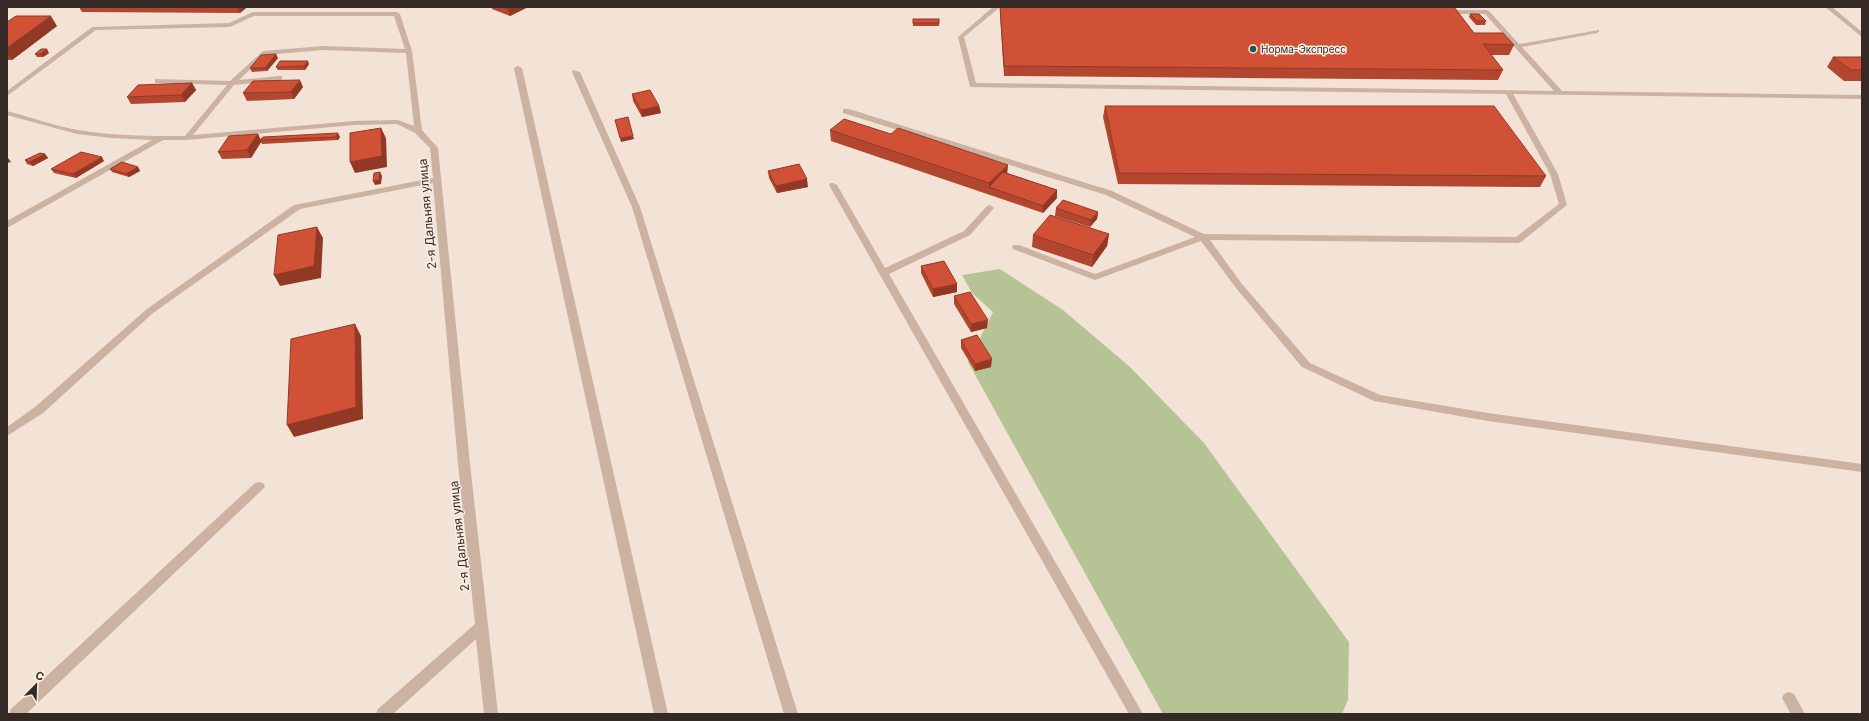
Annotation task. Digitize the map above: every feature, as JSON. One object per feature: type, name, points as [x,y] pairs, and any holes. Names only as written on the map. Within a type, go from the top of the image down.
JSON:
[{"type":"street","points":[[997,7],[961,37],[974,85],[1862,97]]},
{"type":"street","points":[[1828,7],[1862,35]]},
{"type":"street","points":[[1440,12],[1487,12],[1558,92]]},
{"type":"street","points":[[7,94],[94,28],[230,25],[253,14],[397,14],[409,51],[418,131]]},
{"type":"street","points":[[1516,46],[1597,31]]},
{"type":"street","points":[[187,138],[232,83],[263,53],[323,48],[409,51]]},
{"type":"street","points":[[518,68],[661,714]]},
{"type":"street","points":[[576,72],[636,207],[791,714]]},
{"type":"street","points":[[158,81],[232,83],[279,78]]},
{"type":"street","points":[[1016,247],[1095,277],[1202,237],[1518,240],[1563,205],[1554,174],[1508,92]]},
{"type":"street","points":[[846,111],[1109,193],[1202,237],[1239,286],[1306,365],[1378,398],[1488,417],[1862,468]]},
{"type":"street","name":"2-я Дальняя улица","points":[[7,113],[41,124],[99,135],[161,138],[187,138],[354,123],[398,122],[418,131],[434,148],[464,464],[491,714]]},
{"type":"street","points":[[7,226],[161,138]]},
{"type":"street","points":[[7,432],[39,410],[150,311],[297,207],[436,180]]},
{"type":"street","points":[[833,185],[1136,714]]},
{"type":"street","points":[[883,273],[967,233],[990,208]]},
{"type":"street","points":[[16,714],[259,486]]},
{"type":"street","points":[[383,714],[482,626]]},
{"type":"street","points":[[1789,698],[1798,714]]},
{"type":"green space","points":[[1000,269],[1063,310],[1130,367],[1204,443],[1349,642],[1348,700],[1342,714],[1163,714],[968,362],[993,312],[972,293],[962,275]]},
{"type":"building","name":"Норма-Экспресс","points":[[1000,7],[1454,7],[1474,33],[1503,33],[1514,45],[1483,44],[1503,70],[1004,66]]},
{"type":"building","points":[[1470,14],[1479,14],[1486,21],[1477,21]]},
{"type":"building","points":[[16,16],[51,16],[7,48],[7,22]]},
{"type":"building","points":[[913,19],[939,19],[939,23],[913,23]]},
{"type":"building","points":[[41,49],[47,49],[41,54],[35,54]]},
{"type":"building","points":[[276,54],[265,68],[250,68],[261,55]]},
{"type":"building","points":[[1833,57],[1862,57],[1862,70],[1851,70]]},
{"type":"building","points":[[280,61],[308,61],[304,66],[276,67]]},
{"type":"building","points":[[300,80],[291,92],[243,93],[253,81]]},
{"type":"building","points":[[192,83],[181,95],[127,97],[138,85]]},
{"type":"building","points":[[650,90],[659,106],[641,110],[632,94]]},
{"type":"building","points":[[1105,106],[1494,106],[1546,176],[1119,173]]},
{"type":"building","points":[[628,117],[633,136],[620,138],[615,120]]},
{"type":"building","points":[[844,119],[891,134],[898,128],[1008,165],[989,183],[830,130]]},
{"type":"building","points":[[381,128],[382,156],[350,162],[350,133]]},
{"type":"building","points":[[338,133],[336,137],[260,140],[263,137]]},
{"type":"building","points":[[258,134],[247,150],[218,152],[229,136]]},
{"type":"building","points":[[81,152],[102,157],[73,174],[51,169]]},
{"type":"building","points":[[40,153],[45,154],[30,162],[25,160]]},
{"type":"building","points":[[122,162],[138,167],[126,174],[110,169]]},
{"type":"building","points":[[799,164],[807,179],[776,186],[768,171]]},
{"type":"building","points":[[380,172],[379,180],[373,181],[374,173]]},
{"type":"building","points":[[1003,172],[1057,190],[1043,206],[989,187]]},
{"type":"building","points":[[1063,200],[1098,212],[1091,220],[1056,208]]},
{"type":"building","points":[[1050,215],[1109,234],[1093,255],[1033,235]]},
{"type":"building","points":[[317,227],[314,266],[274,275],[278,235]]},
{"type":"building","points":[[944,261],[957,284],[933,289],[921,266]]},
{"type":"building","points":[[970,292],[988,320],[971,324],[954,296]]},
{"type":"building","points":[[355,324],[356,407],[287,425],[291,339]]},
{"type":"building","points":[[977,335],[992,359],[975,364],[961,340]]},
{"type":"place","name":"Норма-Экспресс","points":[[1253,49]]}]
